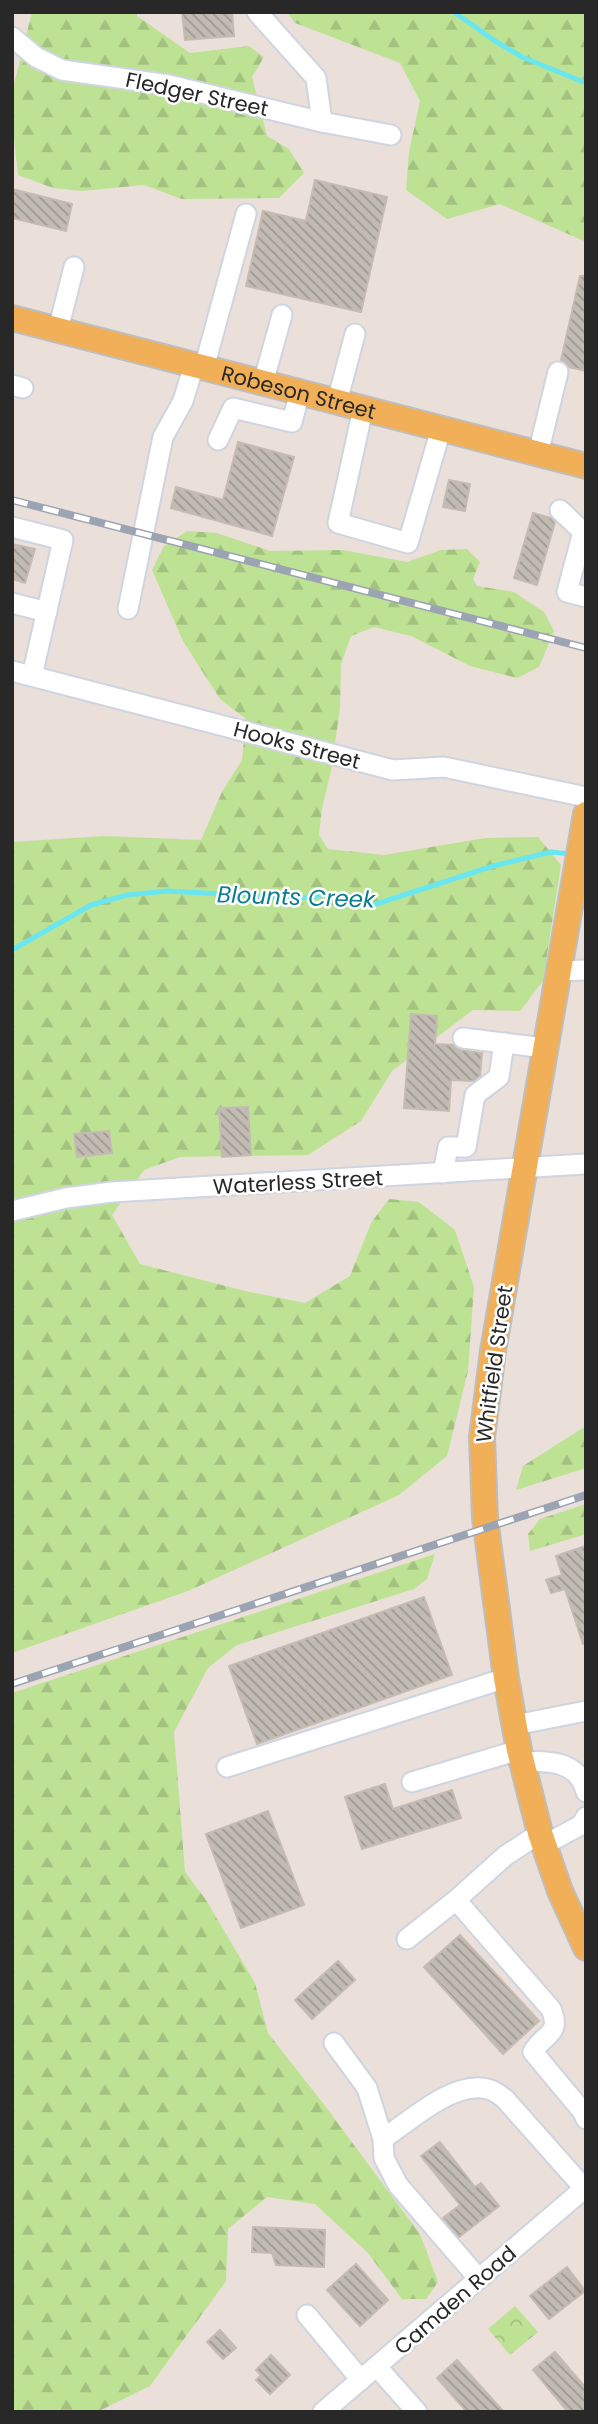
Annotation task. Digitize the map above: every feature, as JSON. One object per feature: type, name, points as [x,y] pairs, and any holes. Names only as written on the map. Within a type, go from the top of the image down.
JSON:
[{"type":"main road","name":"Robeson Street","points":[[12,318],[586,466]]},
{"type":"main road","name":"Whitfield Street","points":[[586,814],[493,1351],[482,1437],[485,1518],[506,1678],[520,1756],[542,1839],[560,1891],[586,1948]]},
{"type":"street","points":[[257,12],[316,78],[322,122]]},
{"type":"street","name":"Fledger Street","points":[[12,37],[36,57],[62,70],[169,85],[322,122],[390,135]]},
{"type":"street","points":[[128,609],[163,437],[199,366],[246,214]]},
{"type":"street","points":[[58,330],[74,267]]},
{"type":"street","points":[[263,383],[282,315]]},
{"type":"street","points":[[337,402],[355,334]]},
{"type":"street","points":[[538,454],[558,372]]},
{"type":"street","points":[[218,440],[233,408],[292,422],[300,392]]},
{"type":"street","points":[[363,409],[338,523],[408,543],[441,429]]},
{"type":"street","points":[[559,510],[583,532],[567,592],[586,597]]},
{"type":"street","points":[[12,527],[63,540],[32,676]]},
{"type":"street","points":[[12,603],[47,612]]},
{"type":"street","name":"Hooks Street","points":[[12,671],[393,770],[444,767],[586,797]]},
{"type":"street","points":[[559,971],[586,970]]},
{"type":"street","points":[[463,1038],[545,1048]]},
{"type":"street","points":[[443,1173],[448,1147],[466,1147],[475,1095],[499,1077],[504,1043]]},
{"type":"street","name":"Waterless Street","points":[[12,1210],[65,1198],[112,1192],[586,1164]]},
{"type":"street","points":[[227,1767],[506,1678]]},
{"type":"street","points":[[514,1725],[586,1711]]},
{"type":"street","points":[[412,1782],[520,1756],[548,1760],[572,1769],[584,1784],[586,1793]]},
{"type":"street","points":[[407,1939],[505,1856],[581,1825],[586,1818]]},
{"type":"street","points":[[456,1900],[551,2009],[556,2020],[554,2030],[533,2052],[586,2119]]},
{"type":"street","points":[[334,2043],[367,2088],[383,2139],[384,2158],[398,2185],[479,2279]]},
{"type":"street","points":[[383,2139],[451,2093],[474,2088],[491,2090],[505,2099],[585,2188]]},
{"type":"street","name":"Camden Road","points":[[323,2412],[585,2188]]},
{"type":"street","points":[[307,2315],[361,2380]]},
{"type":"street","points":[[377,2367],[417,2412]]},
{"type":"green space","points":[[32,12],[137,12],[137,16],[190,53],[249,46],[264,57],[252,77],[267,136],[289,149],[304,173],[279,198],[182,199],[144,185],[82,191],[53,188],[18,175],[12,92]]},
{"type":"green space","points":[[287,12],[586,12],[586,242],[500,204],[447,219],[406,190],[409,152],[420,101],[400,63],[295,23]]},
{"type":"green space","points":[[187,531],[217,533],[270,551],[343,550],[407,562],[441,550],[467,549],[480,562],[473,579],[477,586],[514,592],[544,612],[554,631],[539,667],[517,678],[470,666],[411,636],[374,627],[351,636],[341,664],[340,708],[319,835],[328,849],[384,855],[485,838],[538,837],[561,865],[543,981],[520,1011],[473,1010],[392,1071],[361,1121],[308,1155],[180,1157],[144,1170],[112,1215],[140,1264],[245,1291],[305,1303],[350,1276],[371,1223],[389,1199],[419,1202],[455,1230],[474,1287],[468,1371],[447,1456],[399,1495],[188,1591],[12,1653],[12,842],[104,836],[201,840],[222,792],[242,760],[246,719],[220,699],[183,641],[152,570],[164,546]]},
{"type":"green space","points":[[586,1426],[586,1468],[516,1490],[523,1466]]},
{"type":"green space","points":[[586,1504],[586,1534],[530,1551],[528,1534],[540,1519]]},
{"type":"green space","points":[[435,1554],[427,1579],[414,1589],[237,1645],[208,1668],[174,1732],[185,1872],[206,1900],[255,1983],[268,2033],[420,2234],[438,2282],[426,2299],[402,2299],[368,2253],[315,2204],[267,2197],[228,2229],[226,2281],[150,2386],[97,2412],[12,2412],[12,1693]]},
{"type":"green space","points":[[515,2306],[538,2332],[510,2355],[488,2329]]},
{"type":"building","points":[[182,12],[232,12],[234,36],[185,40]]},
{"type":"building","points":[[315,180],[387,197],[361,312],[246,286],[263,211],[306,221]]},
{"type":"building","points":[[12,189],[72,204],[66,231],[12,218]]},
{"type":"building","points":[[580,276],[586,276],[586,371],[569,367],[561,360]]},
{"type":"building","points":[[238,442],[294,457],[272,536],[171,508],[176,487],[223,500]]},
{"type":"building","points":[[449,480],[470,484],[465,511],[443,507]]},
{"type":"building","points":[[533,513],[551,518],[555,522],[537,585],[514,578]]},
{"type":"building","points":[[12,544],[35,549],[25,583],[12,579]]},
{"type":"building","points":[[411,1014],[437,1016],[435,1044],[454,1045],[462,1050],[482,1053],[480,1076],[473,1081],[451,1080],[449,1111],[404,1108]]},
{"type":"building","points":[[248,1107],[251,1155],[222,1157],[219,1108]]},
{"type":"building","points":[[109,1131],[112,1153],[77,1157],[74,1134]]},
{"type":"building","points":[[586,1546],[586,1643],[583,1644],[565,1589],[551,1593],[546,1580],[562,1575],[556,1556]]},
{"type":"building","points":[[424,1597],[452,1675],[257,1744],[229,1666]]},
{"type":"building","points":[[385,1784],[393,1809],[452,1790],[461,1818],[362,1849],[345,1797]]},
{"type":"building","points":[[268,1811],[304,1905],[241,1928],[206,1834]]},
{"type":"building","points":[[460,1935],[539,2021],[503,2054],[424,1967]]},
{"type":"building","points":[[338,1961],[355,1980],[312,2019],[295,2000]]},
{"type":"building","points":[[440,2142],[475,2187],[481,2183],[499,2206],[459,2237],[443,2218],[460,2205],[421,2156]]},
{"type":"building","points":[[253,2227],[325,2230],[324,2267],[276,2265],[272,2253],[252,2252]]},
{"type":"building","points":[[356,2264],[388,2300],[360,2326],[327,2290]]},
{"type":"building","points":[[567,2267],[585,2291],[549,2319],[530,2296]]},
{"type":"building","points":[[220,2330],[236,2348],[223,2359],[207,2342]]},
{"type":"building","points":[[555,2352],[586,2388],[586,2412],[568,2412],[533,2370]]},
{"type":"building","points":[[271,2355],[290,2375],[270,2394],[256,2380],[261,2375],[256,2370]]},
{"type":"building","points":[[457,2360],[504,2412],[467,2412],[437,2378]]},
{"type":"waterway","points":[[454,12],[522,57],[586,83]]},
{"type":"waterway","name":"Blounts Creek","points":[[12,950],[91,905],[127,895],[167,891],[300,898],[334,894],[376,904],[493,866],[551,852],[571,854]]},
{"type":"railway","points":[[12,500],[586,648]]},
{"type":"railway","points":[[12,1684],[586,1495]]}]
